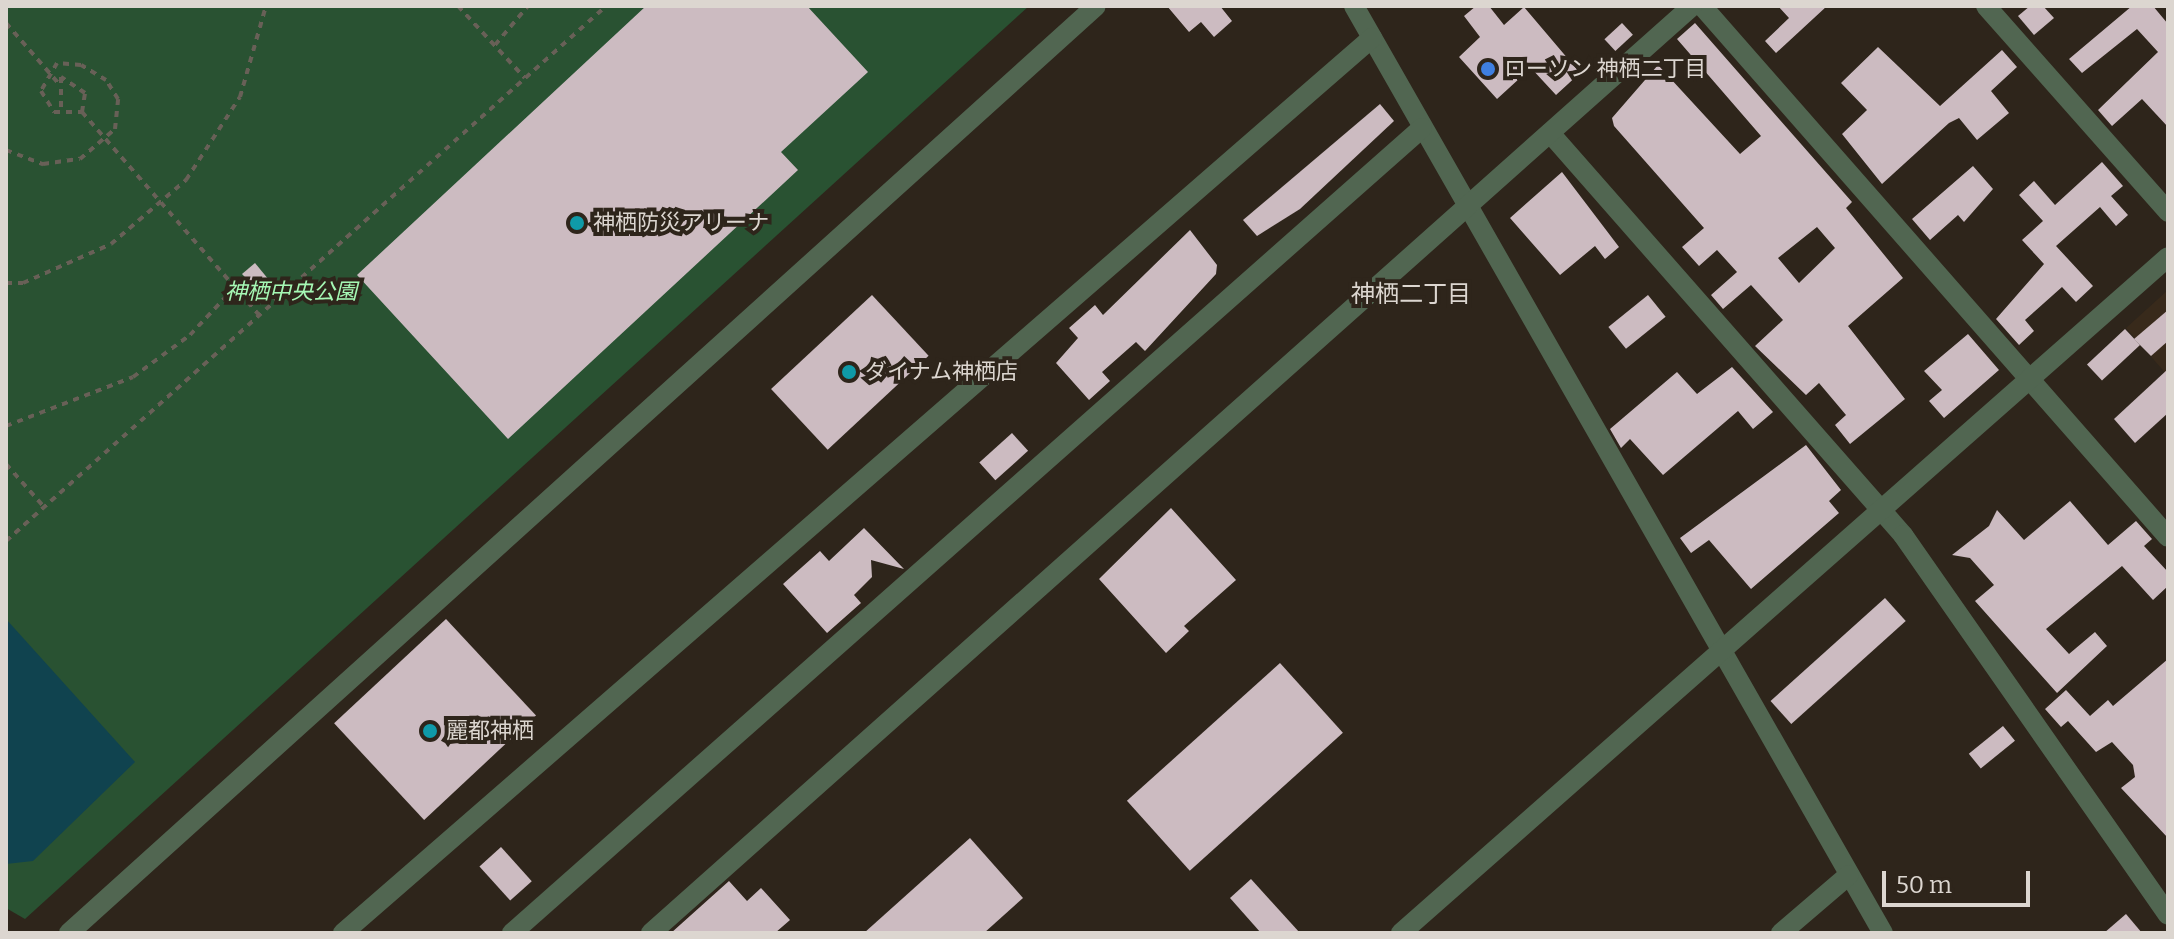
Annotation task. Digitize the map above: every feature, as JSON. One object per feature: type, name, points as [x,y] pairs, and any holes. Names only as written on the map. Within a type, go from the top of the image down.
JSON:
[{"type":"street","points":[[69,933],[1096,6]]},
{"type":"street","points":[[1354,6],[1719,654],[1883,933]]},
{"type":"street","points":[[651,933],[1468,209],[1692,6]]},
{"type":"street","points":[[1702,6],[2168,537]]},
{"type":"street","points":[[1986,6],[2168,212]]},
{"type":"street","points":[[343,933],[1372,38]]},
{"type":"street","points":[[512,933],[1422,128]]},
{"type":"street","points":[[1550,133],[1880,510],[2168,915]]},
{"type":"street","points":[[1401,933],[2168,257]]},
{"type":"street","points":[[1781,933],[1849,875]]},
{"type":"path","points":[[6,283],[23,283],[111,244],[186,180],[240,97],[266,6]]},
{"type":"path","points":[[458,6],[525,78]]},
{"type":"path","points":[[495,45],[528,6]]},
{"type":"path","points":[[6,541],[606,6]]},
{"type":"path","points":[[6,23],[59,84]]},
{"type":"path","points":[[6,150],[43,164],[80,159],[115,129],[118,99],[106,80],[69,64],[57,63],[41,91],[61,112],[82,112]]},
{"type":"path","points":[[61,112],[61,77],[75,81],[85,93],[82,112],[156,205],[259,315]]},
{"type":"path","points":[[6,426],[133,377],[190,335],[234,288]]},
{"type":"path","points":[[6,464],[44,507]]},
{"type":"shaded area","points":[[2168,290],[2168,376],[2126,328]]},
{"type":"green space","name":"神栖中央公園","points":[[6,6],[1029,6],[25,919],[6,908]]},
{"type":"water","points":[[6,619],[135,762],[33,861],[6,864]]},
{"type":"building","name":"神栖防災アリーナ","points":[[646,6],[807,6],[868,72],[781,152],[798,170],[508,439],[357,275]]},
{"type":"building","points":[[1167,6],[1220,6],[1232,21],[1214,37],[1201,22],[1189,32]]},
{"type":"building","points":[[1476,6],[1489,6],[1504,25],[1524,7],[1580,73],[1556,95],[1531,68],[1497,99],[1459,57],[1480,37],[1464,16]]},
{"type":"building","points":[[1778,6],[1827,6],[1776,53],[1765,41],[1789,18]]},
{"type":"building","points":[[2030,6],[2043,6],[2054,18],[2034,35],[2018,16]]},
{"type":"building","points":[[2132,6],[2153,6],[2168,24],[2168,127],[2142,99],[2112,126],[2098,110],[2158,52],[2137,29],[2082,73],[2069,59]]},
{"type":"building","points":[[1622,23],[1633,35],[1615,51],[1604,39]]},
{"type":"building","points":[[1695,23],[1852,202],[1846,208],[1903,278],[1848,326],[1905,399],[1850,444],[1835,425],[1846,415],[1819,383],[1806,395],[1755,346],[1783,320],[1751,285],[1723,309],[1711,295],[1737,272],[1717,250],[1699,266],[1682,247],[1704,228],[1614,126],[1612,118],[1658,65],[1740,154],[1761,136],[1677,39]],"holes":[[[1817,227],[1835,248],[1799,283],[1778,258]]]},
{"type":"building","points":[[1878,47],[1940,106],[2002,50],[2017,67],[1991,91],[2009,113],[1977,140],[1959,118],[1949,123],[1882,184],[1842,134],[1867,110],[1841,83]]},
{"type":"building","points":[[1380,104],[1394,121],[1300,209],[1257,236],[1243,220]]},
{"type":"building","points":[[2102,162],[2123,186],[2111,196],[2128,215],[2116,226],[2100,207],[2056,246],[2093,286],[2076,302],[2062,287],[2025,320],[2034,331],[2019,345],[1996,319],[2044,264],[2022,240],[2043,221],[2019,195],[2034,181],[2055,205]]},
{"type":"building","points":[[1973,166],[1993,189],[1964,222],[1958,215],[1930,240],[1912,219]]},
{"type":"building","points":[[1562,172],[1619,247],[1605,259],[1595,246],[1560,275],[1510,218]]},
{"type":"building","points":[[1190,230],[1217,265],[1216,274],[1145,351],[1136,342],[1102,372],[1110,381],[1089,400],[1056,363],[1078,338],[1069,328],[1095,305],[1103,315]]},
{"type":"building","points":[[255,263],[269,280],[258,291],[242,274]]},
{"type":"building","name":"ダイナム神栖店","points":[[872,295],[929,356],[828,450],[771,389]]},
{"type":"building","points":[[1648,295],[1666,317],[1626,349],[1608,327]]},
{"type":"building","points":[[2168,310],[2168,341],[2151,356],[2134,339]]},
{"type":"building","points":[[2125,329],[2140,345],[2102,381],[2087,364]]},
{"type":"building","points":[[1968,334],[1999,370],[1944,418],[1929,401],[1942,390],[1924,371]]},
{"type":"building","points":[[1732,367],[1773,412],[1753,429],[1738,411],[1663,475],[1630,439],[1621,448],[1610,429],[1677,372],[1697,394]]},
{"type":"building","points":[[2168,369],[2168,413],[2135,443],[2114,419]]},
{"type":"building","points":[[1012,433],[1028,451],[995,480],[979,462]]},
{"type":"building","points":[[1806,445],[1841,490],[1829,501],[1839,513],[1751,589],[1709,540],[1691,553],[1680,538]]},
{"type":"building","points":[[2070,501],[2108,545],[2136,521],[2152,539],[2144,546],[2168,572],[2168,586],[2153,600],[2122,566],[2046,629],[2069,654],[2095,632],[2107,646],[2057,693],[1975,601],[1994,585],[1970,558],[1952,555],[1989,526],[1997,510],[2024,540]]},
{"type":"building","points":[[1171,508],[1236,580],[1184,626],[1189,631],[1166,653],[1099,579]]},
{"type":"building","points":[[864,528],[904,569],[871,560],[872,577],[854,595],[861,603],[827,633],[783,584],[820,551],[829,561]]},
{"type":"building","points":[[1885,598],[1906,621],[1791,724],[1771,701]]},
{"type":"building","name":"麗都神栖","points":[[446,619],[536,716],[424,820],[334,723]]},
{"type":"building","points":[[2168,659],[2168,838],[2121,788],[2135,777],[2133,765],[2112,742],[2096,752],[2068,721],[2061,727],[2045,709],[2066,690],[2090,716],[2108,700],[2113,706]]},
{"type":"building","points":[[1280,663],[1343,733],[1190,871],[1127,801]]},
{"type":"building","points":[[2003,726],[2015,741],[1981,768],[1969,754]]},
{"type":"building","points":[[970,838],[1023,898],[984,933],[864,933]]},
{"type":"building","points":[[501,847],[532,881],[510,901],[479,866]]},
{"type":"building","points":[[1251,879],[1300,933],[1261,933],[1230,898]]},
{"type":"building","points":[[729,881],[747,901],[761,888],[790,920],[775,933],[671,933]]},
{"type":"building","points":[[2126,914],[2142,933],[2104,933]]},
{"type":"place","name":"ローソン 神栖二丁目","points":[[1488,69]]},
{"type":"place","name":"神栖防災アリーナ","points":[[577,223]]},
{"type":"place","name":"ダイナム神栖店","points":[[849,372]]},
{"type":"place","name":"麗都神栖","points":[[430,731]]},
{"type":"district","name":"神栖二丁目","points":[[1411,295]]}]
